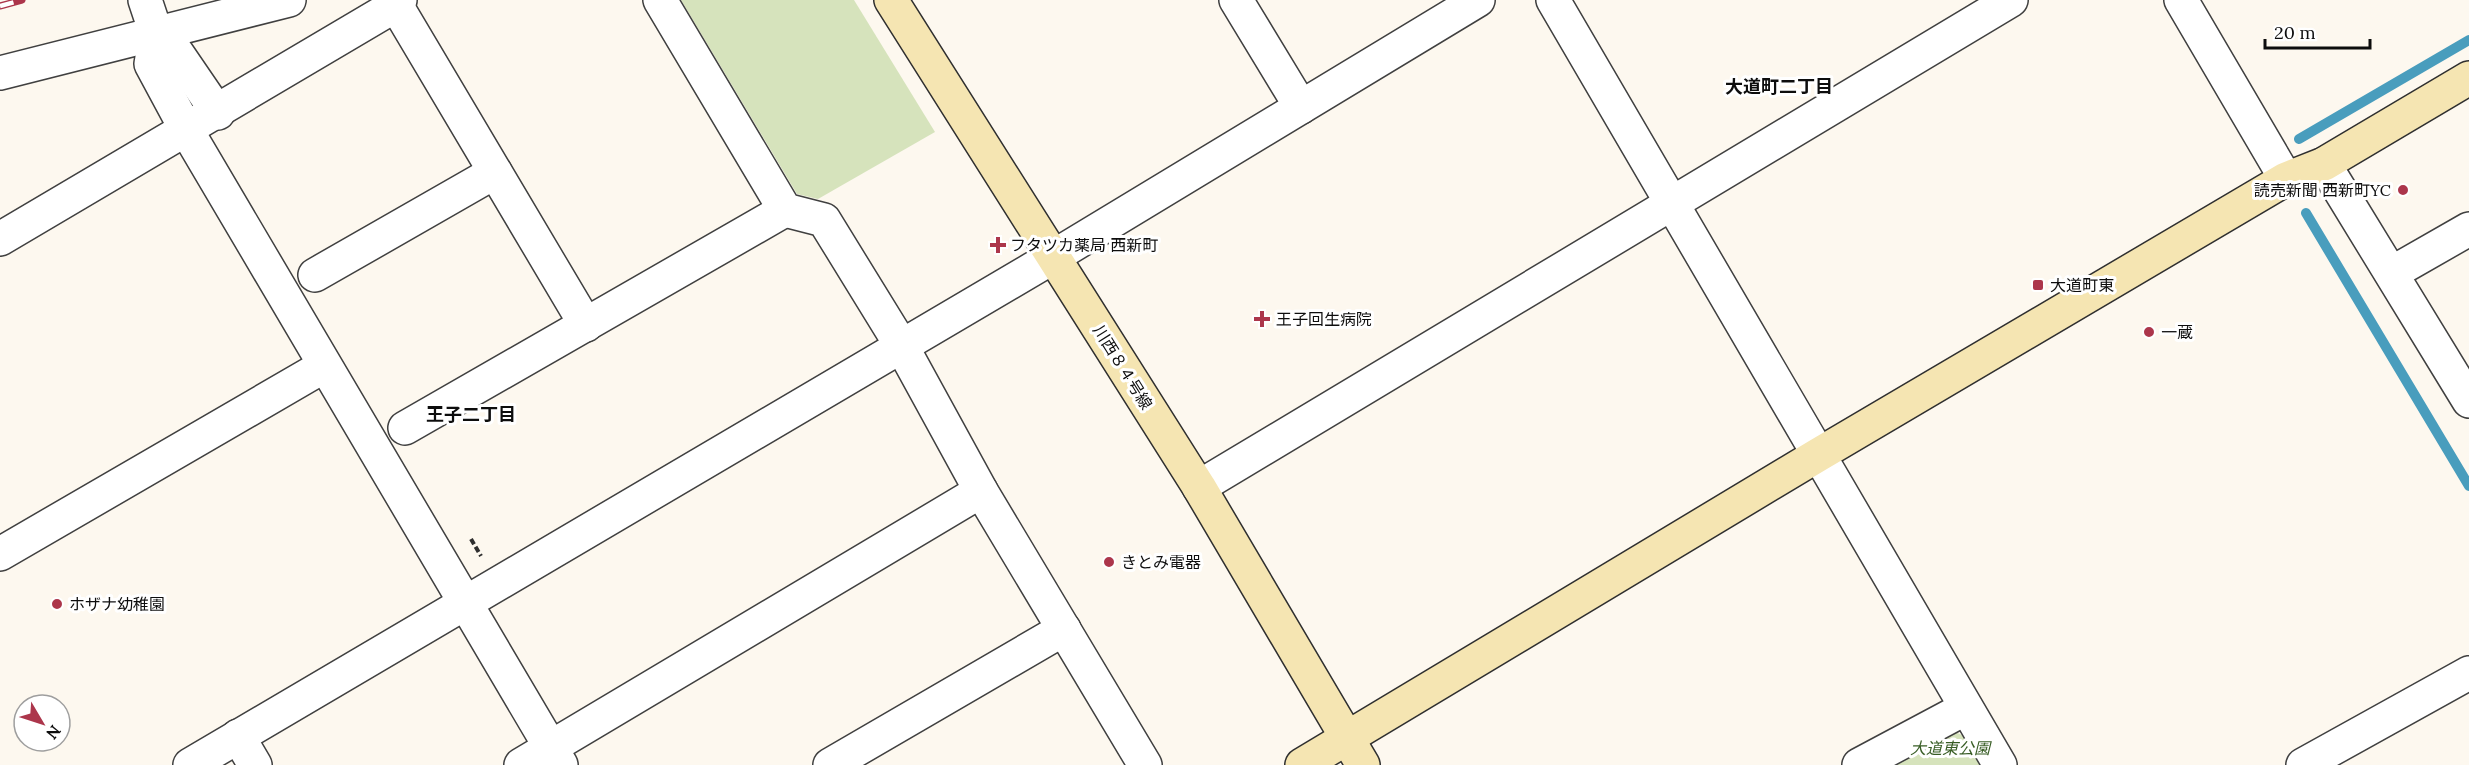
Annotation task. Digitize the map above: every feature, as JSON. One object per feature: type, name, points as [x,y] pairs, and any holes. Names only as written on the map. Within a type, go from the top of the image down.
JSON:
[{"type":"street","points":[[145,0],[156,33],[151,64],[187,131],[556,756]]},
{"type":"street","points":[[0,73],[289,0]]},
{"type":"street","points":[[660,0],[785,210]]},
{"type":"street","name":"川西８４号線","points":[[891,0],[1199,487],[1355,752]]},
{"type":"street","points":[[1236,0],[1301,107]]},
{"type":"street","points":[[190,765],[1053,257],[1478,0]]},
{"type":"street","points":[[1553,0],[1670,205],[2000,765]]},
{"type":"street","points":[[1199,487],[2011,0]]},
{"type":"street","points":[[2181,0],[2286,178]]},
{"type":"street","points":[[0,239],[187,131],[398,3],[586,325]]},
{"type":"street","points":[[156,33],[177,53],[218,112]]},
{"type":"street","points":[[1302,765],[1355,752],[1818,455],[2286,178],[2324,164],[2469,78]]},
{"type":"street","points":[[2324,164],[2468,396]]},
{"type":"street","points":[[315,275],[495,172]]},
{"type":"street","points":[[405,428],[785,210],[824,220],[901,345],[981,491],[1145,765]]},
{"type":"street","points":[[2392,273],[2469,229]]},
{"type":"street","points":[[0,554],[324,366]]},
{"type":"street","points":[[521,765],[556,756],[981,491]]},
{"type":"street","points":[[830,765],[1064,629]]},
{"type":"street","points":[[2303,765],[2469,673]]},
{"type":"street","points":[[1859,765],[1966,708]]},
{"type":"street","points":[[238,736],[255,765]]},
{"type":"green space","points":[[681,0],[854,0],[935,132],[818,199],[797,194]]},
{"type":"green space","name":"大道東公園","points":[[1949,729],[1964,736],[1981,765],[1884,765]]},
{"type":"waterway","points":[[2299,139],[2469,40]]},
{"type":"waterway","points":[[2306,213],[2469,486]]},
{"type":"railway","points":[[0,6],[22,0]]},
{"type":"place","name":"読売新聞 西新町YC","points":[[2403,190]]},
{"type":"place","name":"フタツカ薬局 西新町","points":[[998,245]]},
{"type":"place","name":"大道町東","points":[[2038,285]]},
{"type":"place","name":"王子回生病院","points":[[1262,319]]},
{"type":"place","name":"一蔵","points":[[2149,332]]},
{"type":"place","name":"きとみ電器","points":[[1109,562]]},
{"type":"place","name":"ホザナ幼稚園","points":[[57,604]]},
{"type":"district","name":"大道町二丁目","points":[[1779,87]]},
{"type":"district","name":"王子二丁目","points":[[471,415]]}]
